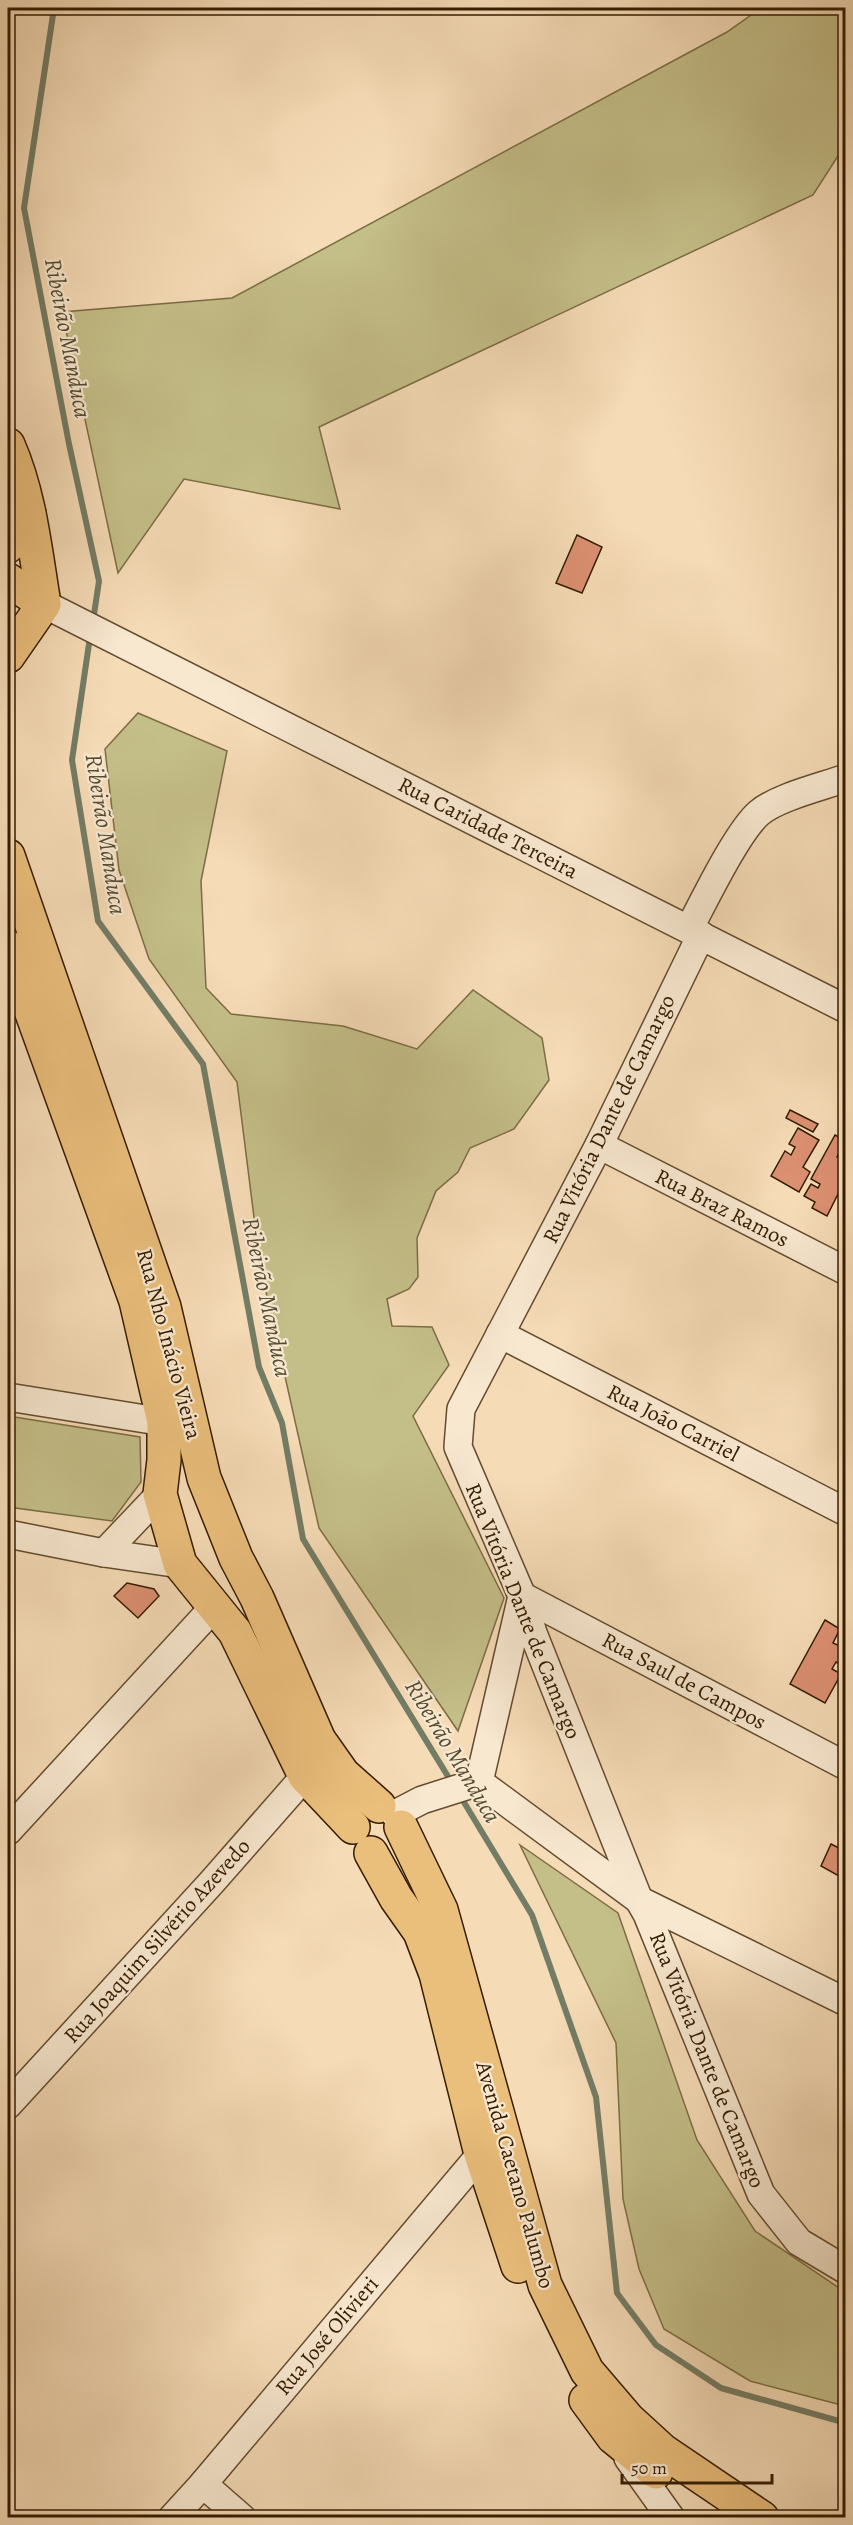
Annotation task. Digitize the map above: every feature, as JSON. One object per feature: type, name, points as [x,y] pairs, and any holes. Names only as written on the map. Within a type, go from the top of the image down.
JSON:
[{"type":"main road","points":[[8,445],[19,471],[29,514],[58,611]]},
{"type":"main road","points":[[8,546],[16,539],[29,514]]},
{"type":"main road","points":[[8,580],[58,611]]},
{"type":"main road","points":[[8,656],[58,611]]},
{"type":"main road","name":"Rua Nho Inácio Vieira","points":[[8,856],[164,1307],[204,1478],[236,1558],[257,1598],[319,1740],[344,1774],[399,1812]]},
{"type":"main road","name":"Rua Nho Inácio Vieira","points":[[8,947],[136,1301],[164,1422],[164,1460],[160,1494],[180,1564],[235,1632],[305,1776],[362,1840]]},
{"type":"main road","points":[[160,1494],[167,1486],[181,1480],[204,1478]]},
{"type":"main road","points":[[364,1809],[399,1812],[399,1837],[392,1848],[384,1852],[362,1840],[355,1820],[364,1809]]},
{"type":"main road","name":"Avenida Caetano Palumbo","points":[[399,1812],[441,1910],[545,2285],[587,2371],[628,2419],[663,2451],[762,2517]]},
{"type":"main road","name":"Avenida Caetano Palumbo","points":[[362,1840],[396,1898],[420,1932],[435,1974],[481,2154],[525,2288],[565,2372],[613,2437],[653,2470],[724,2517]]},
{"type":"street","name":"Rua Caridade Terceira","points":[[58,611],[846,1009]]},
{"type":"street","name":"Rua Vitória Dante de Camargo","points":[[846,778],[781,802],[759,813],[744,833],[695,932],[600,1145],[461,1409],[458,1448],[522,1596],[532,1634],[761,2194],[799,2242],[846,2270]]},
{"type":"street","name":"Rua Braz Ramos","points":[[600,1145],[846,1271]]},
{"type":"street","name":"Rua João Carriel","points":[[501,1334],[846,1512]]},
{"type":"street","points":[[8,1397],[164,1422]]},
{"type":"street","points":[[104,1553],[160,1494]]},
{"type":"street","points":[[8,1534],[104,1553],[180,1564]]},
{"type":"street","points":[[473,1785],[522,1596]]},
{"type":"street","name":"Rua Saul de Campos","points":[[522,1596],[846,1766]]},
{"type":"street","points":[[8,1831],[214,1607]]},
{"type":"street","name":"Rua Joaquim Silvério Azevedo","points":[[8,2105],[212,1882],[305,1776]]},
{"type":"street","points":[[399,1812],[473,1785]]},
{"type":"street","points":[[473,1785],[639,1900],[846,2002]]},
{"type":"street","name":"Rua José Olivieri","points":[[172,2517],[203,2484],[481,2154]]},
{"type":"street","points":[[613,2437],[671,2517]]},
{"type":"street","points":[[203,2484],[242,2517]]},
{"type":"shaded area","points":[[761,8],[845,8],[845,145],[813,195],[319,427],[340,509],[184,479],[118,573],[62,312],[232,298],[727,32]]},
{"type":"shaded area","points":[[138,713],[227,751],[201,881],[206,988],[231,1014],[343,1026],[417,1049],[473,990],[542,1038],[549,1080],[514,1129],[470,1148],[458,1172],[436,1191],[417,1238],[418,1277],[409,1289],[387,1299],[392,1326],[432,1327],[449,1365],[413,1416],[504,1598],[458,1731],[319,1528],[260,1265],[237,1082],[149,959],[119,870],[105,749]]},
{"type":"shaded area","points":[[8,1416],[140,1437],[141,1482],[112,1521],[8,1507]]},
{"type":"shaded area","points":[[520,1845],[618,1913],[697,2140],[755,2231],[845,2292],[845,2406],[750,2381],[664,2329],[639,2269],[623,2199],[616,2043]]},
{"type":"building","points":[[577,535],[602,547],[582,593],[556,583]]},
{"type":"building","points":[[790,1110],[818,1124],[813,1132],[786,1118]]},
{"type":"building","points":[[798,1128],[819,1140],[803,1167],[810,1172],[799,1192],[771,1176],[785,1151],[791,1155],[795,1147],[789,1144]]},
{"type":"building","points":[[835,1135],[846,1141],[837,1157],[846,1161],[846,1178],[827,1216],[812,1208],[815,1202],[804,1196],[811,1184],[818,1188],[820,1184],[811,1179]]},
{"type":"building","points":[[127,1583],[154,1589],[159,1596],[138,1618],[114,1596]]},
{"type":"building","points":[[825,1620],[840,1629],[833,1643],[846,1649],[846,1663],[844,1666],[836,1662],[832,1669],[841,1674],[825,1703],[790,1684]]},
{"type":"building","points":[[831,1844],[845,1851],[842,1858],[846,1860],[846,1880],[821,1866]]},
{"type":"waterway","name":"Ribeirão Manduca","points":[[54,8],[24,208],[69,444],[99,581],[93,621]]},
{"type":"waterway","name":"Ribeirão Manduca","points":[[90,637],[72,760],[98,921],[203,1064],[259,1367],[282,1423],[303,1539],[452,1783]]},
{"type":"waterway","name":"Ribeirão Manduca","points":[[459,1794],[532,1915],[596,2097],[617,2293],[656,2345],[721,2388],[846,2423]]}]
